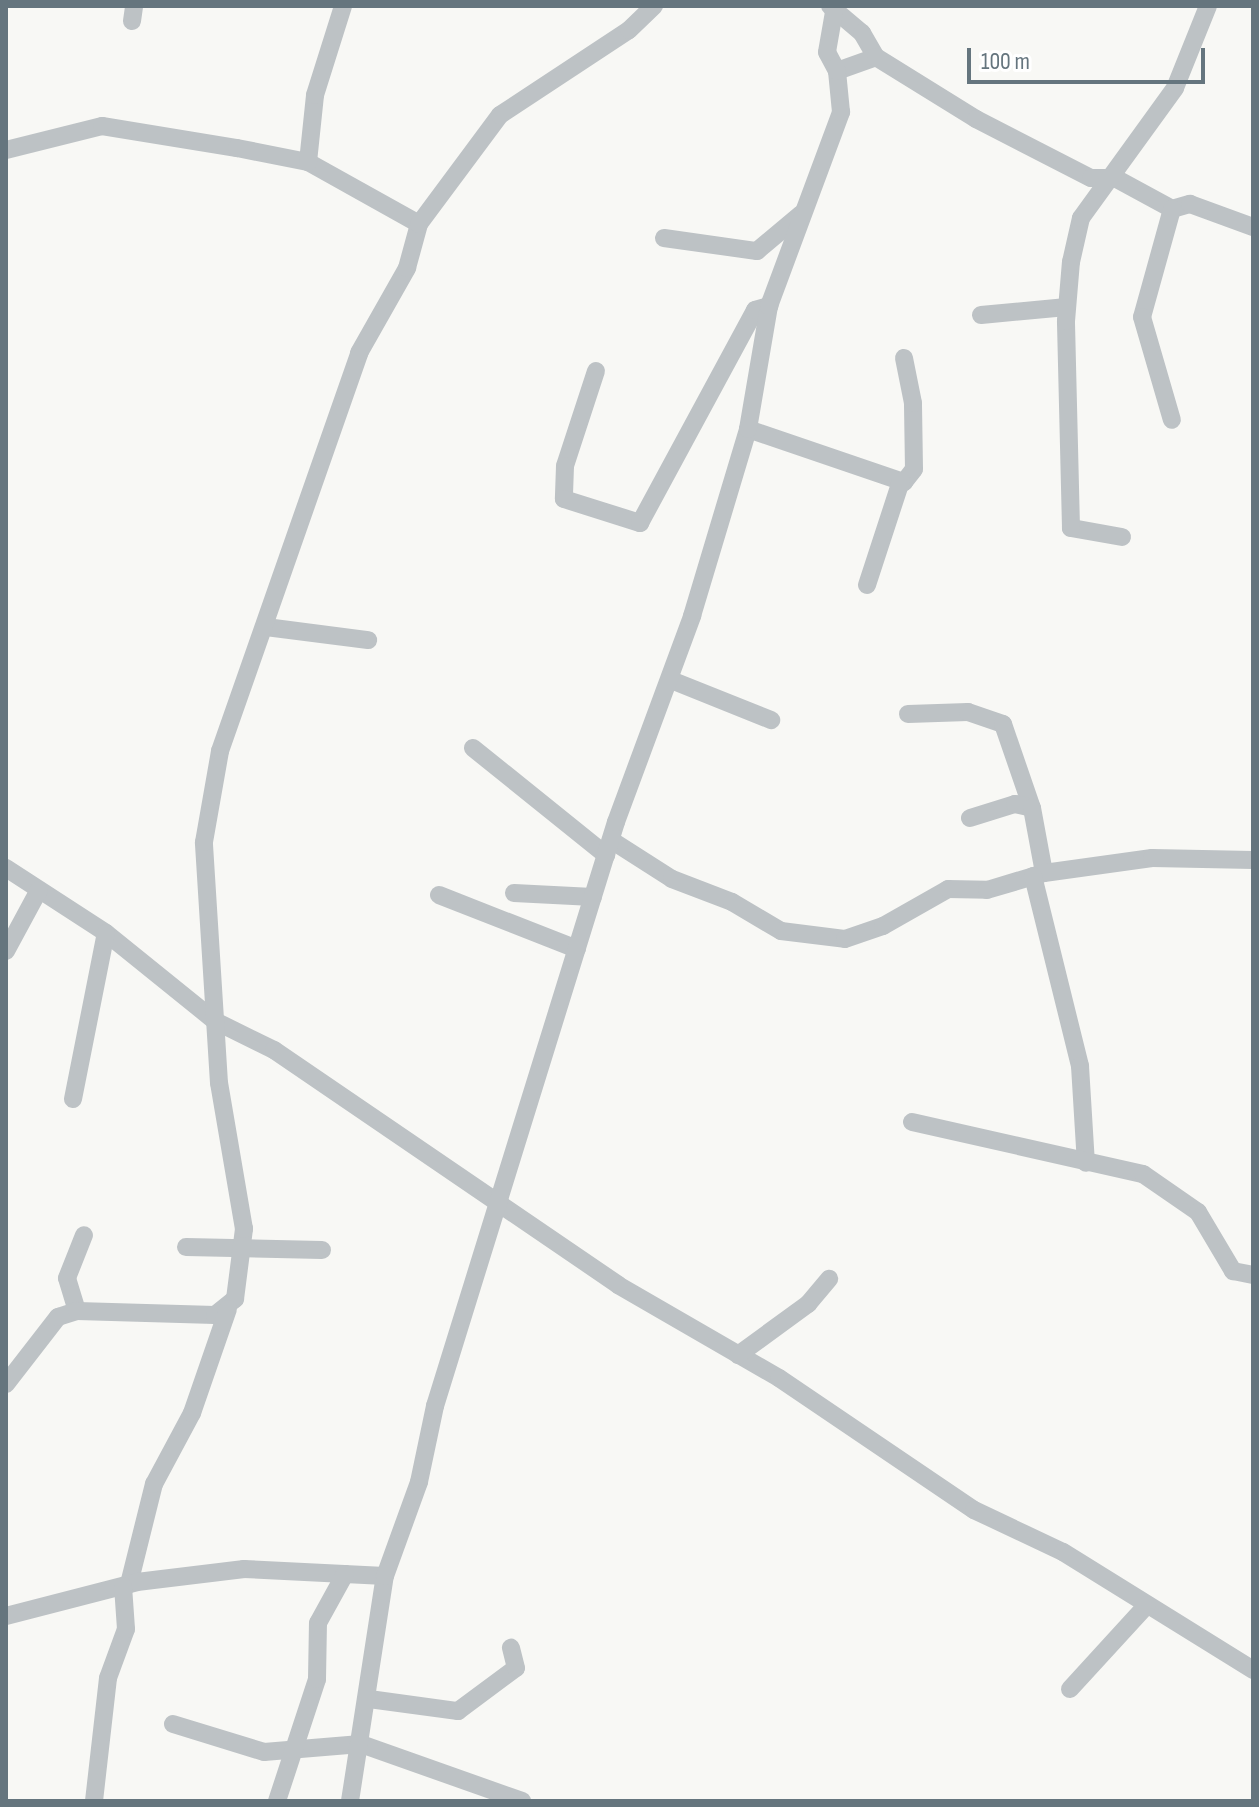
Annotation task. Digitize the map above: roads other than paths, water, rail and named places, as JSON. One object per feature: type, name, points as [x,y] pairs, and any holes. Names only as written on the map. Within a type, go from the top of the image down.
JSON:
[{"type":"street","points":[[308,162],[315,95],[343,6]]},
{"type":"street","points":[[94,1801],[108,1678],[126,1629],[126,1585],[154,1484],[192,1413],[228,1309],[243,1251],[215,1021],[204,842],[209,790],[359,353],[407,268],[419,224],[500,115],[629,30],[654,6]]},
{"type":"street","points":[[1122,537],[1071,528],[1067,307],[1081,218],[1115,178],[1175,88],[1208,6]]},
{"type":"street","points":[[833,7],[862,33],[876,57],[1034,150],[1091,178],[1115,178],[1172,209],[1190,204],[1253,227]]},
{"type":"street","points":[[350,1801],[369,1699],[385,1576],[419,1482],[471,1287],[503,1201],[608,847],[671,680],[748,429],[769,306],[841,112],[837,71],[827,52],[833,7]]},
{"type":"street","points":[[837,71],[876,57]]},
{"type":"street","points":[[6,150],[102,126],[308,162],[419,224]]},
{"type":"street","points":[[664,238],[757,251],[806,209]]},
{"type":"street","points":[[1172,209],[1142,317],[1172,420]]},
{"type":"street","points":[[596,371],[565,466],[564,499],[640,523],[755,310],[769,306]]},
{"type":"street","points":[[981,315],[1067,307]]},
{"type":"street","points":[[867,585],[901,481],[914,469],[913,403],[904,358]]},
{"type":"street","points":[[748,429],[901,481]]},
{"type":"street","points":[[266,627],[368,640]]},
{"type":"street","points":[[671,680],[771,720]]},
{"type":"street","points":[[908,714],[968,712],[1003,724],[1032,808],[1039,875],[1080,1066],[1086,1163]]},
{"type":"street","points":[[473,748],[608,847],[672,879],[732,902],[781,931],[817,938],[845,939],[883,926],[948,889],[987,890],[1039,875],[1152,858],[1253,860]]},
{"type":"street","points":[[970,818],[1015,804],[1032,808]]},
{"type":"street","points":[[6,868],[106,933],[215,1021],[274,1050],[503,1201],[618,1285],[738,1355],[974,1510],[1063,1552],[1253,1670]]},
{"type":"street","points":[[6,951],[39,890]]},
{"type":"street","points":[[514,893],[593,897]]},
{"type":"street","points":[[439,895],[577,949]]},
{"type":"street","points":[[73,1099],[106,933]]},
{"type":"street","points":[[912,1122],[1143,1174],[1198,1212],[1233,1271],[1253,1275]]},
{"type":"street","points":[[77,1311],[67,1278],[84,1235]]},
{"type":"street","points":[[186,1247],[243,1251],[322,1250]]},
{"type":"street","points":[[738,1355],[808,1304],[829,1279]]},
{"type":"street","points":[[6,1384],[58,1317],[77,1311],[215,1315],[228,1309]]},
{"type":"street","points":[[6,1616],[126,1585],[244,1569],[385,1576]]},
{"type":"street","points":[[277,1801],[291,1748],[317,1679],[318,1623],[345,1574]]},
{"type":"street","points":[[1070,1689],[1147,1605]]},
{"type":"street","points":[[369,1699],[458,1711],[516,1668],[511,1648]]},
{"type":"street","points":[[173,1724],[264,1752],[361,1744],[522,1801]]}]
